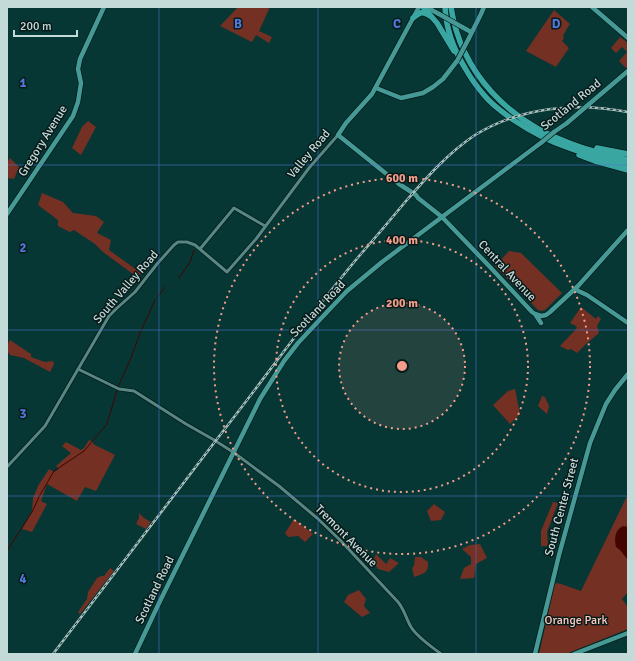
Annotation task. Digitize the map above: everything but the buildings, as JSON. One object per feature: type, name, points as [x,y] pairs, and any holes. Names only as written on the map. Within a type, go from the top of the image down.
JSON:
[{"type":"highway","points":[[425,7],[470,77],[485,96],[500,111],[560,148],[595,161],[628,170]]},
{"type":"highway","points":[[445,7],[450,34],[459,61]]},
{"type":"highway","points":[[452,7],[454,25],[458,37],[472,66],[487,87],[498,99],[526,121],[558,138],[582,147],[628,160]]},
{"type":"highway","points":[[413,18],[423,12],[433,18]]},
{"type":"highway","points":[[538,135],[570,149],[628,165]]},
{"type":"highway","points":[[558,138],[628,154]]},
{"type":"main road","name":"Gregory Avenue","points":[[7,214],[73,116],[78,102],[81,83],[78,69],[80,59],[104,7]]},
{"type":"main road","name":"Valley Road","points":[[338,135],[346,123],[376,88],[419,7]]},
{"type":"main road","points":[[425,7],[471,32]]},
{"type":"main road","points":[[376,88],[404,98],[423,93],[433,87],[443,79],[459,61],[471,32],[484,7]]},
{"type":"main road","points":[[592,7],[628,38]]},
{"type":"main road","name":"Scotland Road","points":[[135,654],[263,392],[284,361],[347,291],[382,262],[567,123],[628,71]]},
{"type":"main road","points":[[370,96],[377,93],[387,93]]},
{"type":"main road","name":"Central Avenue","points":[[338,135],[442,217],[534,314],[541,316],[546,315],[578,286],[628,230]]},
{"type":"main road","points":[[578,286],[628,323]]},
{"type":"main road","points":[[574,289],[587,294]]},
{"type":"main road","points":[[534,314],[541,323]]},
{"type":"main road","name":"South Center Street","points":[[535,654],[558,560],[590,443],[612,393],[628,374]]},
{"type":"main road","points":[[574,654],[628,632]]},
{"type":"street","name":"Valley Road","points":[[227,272],[256,239],[308,168],[338,135]]},
{"type":"street","points":[[200,249],[234,208],[265,226]]},
{"type":"street","name":"South Valley Road","points":[[7,467],[45,426],[109,316],[135,292],[174,245],[178,242],[191,243],[227,272]]},
{"type":"street","name":"Tremont Avenue","points":[[78,369],[119,389],[134,391],[233,452],[279,486],[317,518],[340,540],[398,602],[415,632],[441,654]]},
{"type":"green space","points":[[238,7],[270,7],[259,31],[272,37],[269,43],[256,35],[252,42],[220,26]]},
{"type":"green space","points":[[554,10],[570,24],[563,36],[564,38],[562,41],[569,48],[556,67],[526,51]]},
{"type":"green space","points":[[620,37],[628,43],[628,66],[626,68],[619,61],[627,52],[622,47],[616,53],[611,48]]},
{"type":"green space","points":[[88,121],[96,127],[81,155],[72,148],[82,127]]},
{"type":"green space","points":[[10,158],[19,167],[14,179],[7,178],[7,163]]},
{"type":"green space","points":[[42,193],[63,202],[73,213],[96,216],[104,222],[97,233],[111,240],[109,250],[141,273],[137,277],[103,252],[95,244],[74,230],[70,232],[58,226],[58,220],[38,205]]},
{"type":"green space","points":[[509,251],[521,253],[562,293],[545,310],[538,310],[495,266]]},
{"type":"green space","points":[[581,307],[596,319],[598,316],[601,319],[597,326],[599,332],[598,334],[577,353],[571,349],[568,350],[560,346],[577,328],[570,323]]},
{"type":"green space","points":[[10,340],[31,354],[31,357],[45,362],[53,361],[54,364],[50,372],[24,358],[10,355],[7,348]]},
{"type":"green space","points":[[515,389],[520,414],[510,424],[493,405],[508,391]]},
{"type":"green space","points":[[542,396],[545,397],[549,406],[547,414],[538,406]]},
{"type":"green space","points":[[89,440],[93,442],[93,444],[115,455],[96,491],[85,487],[77,501],[47,484],[41,501],[47,504],[32,532],[22,529],[32,512],[33,498],[38,486],[49,469],[54,472],[59,469],[56,466],[71,453],[62,446],[66,442],[81,450]]},
{"type":"green space","name":"Orange Park","points":[[628,494],[628,592],[622,599],[628,607],[628,629],[566,654],[539,654],[555,583],[581,591]]},
{"type":"green space","points":[[553,502],[558,503],[547,532],[548,546],[541,546],[541,531]]},
{"type":"green space","points":[[434,504],[445,512],[441,520],[431,521],[427,511]]},
{"type":"green space","points":[[139,513],[151,522],[146,529],[136,524],[139,518]]},
{"type":"green space","points":[[294,519],[313,534],[305,542],[298,536],[288,537],[285,533]]},
{"type":"green space","points":[[480,544],[487,558],[476,564],[474,578],[460,579],[464,568],[471,564],[471,557],[462,549],[470,545]]},
{"type":"green space","points":[[376,554],[386,564],[390,558],[399,563],[389,572],[378,569],[373,561]]},
{"type":"green space","points":[[415,557],[421,557],[428,562],[428,569],[420,575],[414,577],[412,568],[414,566]]},
{"type":"green space","points":[[110,568],[114,571],[80,614],[78,612],[87,599],[88,592],[97,578],[104,576]]},
{"type":"green space","points":[[359,590],[366,599],[364,606],[370,613],[362,617],[344,602],[348,595]]},
{"type":"shaded area","points":[[623,526],[628,527],[628,560],[615,544],[617,532]]},
{"type":"waterway","points":[[179,278],[190,262],[194,250]]},
{"type":"waterway","points":[[158,296],[165,287]]},
{"type":"waterway","points":[[118,387],[155,300]]},
{"type":"waterway","points":[[7,551],[32,512],[54,471],[84,451],[107,424],[117,390]]},
{"type":"railway","points":[[53,654],[323,300],[406,201],[447,157],[475,135],[511,118],[530,113],[549,109],[589,107],[628,112]]}]
